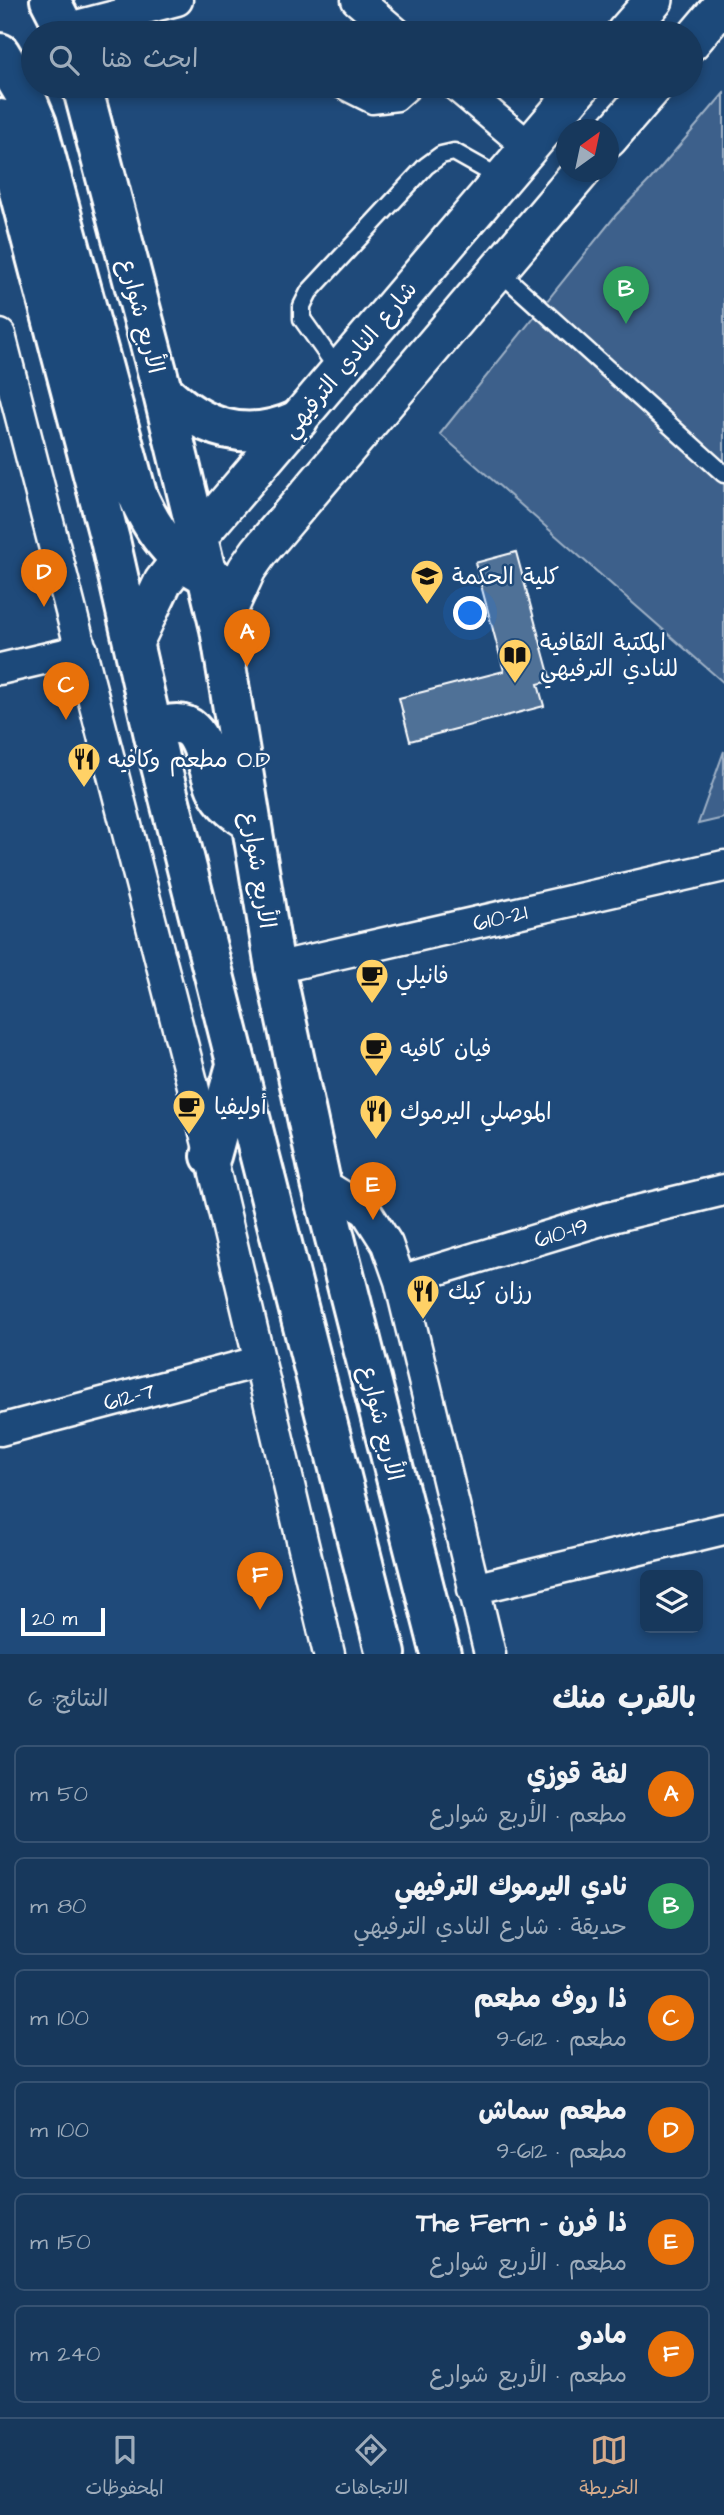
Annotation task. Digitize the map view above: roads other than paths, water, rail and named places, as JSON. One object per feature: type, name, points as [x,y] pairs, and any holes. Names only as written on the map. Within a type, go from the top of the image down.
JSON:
[{"type":"main road","points":[[0,52],[21,88]]},
{"type":"main road","points":[[26,98],[37,124],[137,494],[155,529],[206,565]]},
{"type":"main road","name":"الأربع شوارع","points":[[85,98],[206,565],[220,629],[275,968],[321,1183],[441,1654]]},
{"type":"main road","points":[[0,119],[107,527],[153,731],[386,1654]]},
{"type":"main road","points":[[162,390],[195,418],[236,431],[279,429],[298,420]]},
{"type":"main road","points":[[137,494],[155,499],[163,497],[172,493],[183,479]]},
{"type":"main road","points":[[153,731],[176,723],[193,730],[199,738],[217,789],[225,802],[251,822]]},
{"type":"main road","points":[[211,1156],[236,1065]]},
{"type":"street","points":[[60,21],[177,0]]},
{"type":"street","points":[[357,0],[382,21]]},
{"type":"street","points":[[635,21],[653,0]]},
{"type":"street","points":[[703,28],[724,3]]},
{"type":"street","points":[[471,98],[529,147]]},
{"type":"street","name":"شارع النادي الترفيهي","points":[[206,565],[298,420],[571,98]]},
{"type":"street","points":[[619,126],[644,98]]},
{"type":"street","name":"شارع النادي الترفيهي","points":[[134,643],[163,582],[206,565],[259,552],[573,182]]},
{"type":"street","points":[[0,335],[211,1156],[329,1654]]},
{"type":"street","points":[[0,670],[82,650]]},
{"type":"street","name":"610-21","points":[[275,968],[724,866]]},
{"type":"street","points":[[321,1183],[366,1211],[387,1244],[400,1281],[490,1654]]},
{"type":"street","name":"610-19","points":[[400,1281],[608,1218],[724,1190]]},
{"type":"street","name":"612-7","points":[[0,1430],[258,1362]]},
{"type":"street","points":[[473,1589],[724,1529]]},
{"type":"lane","points":[[359,98],[372,104],[398,102],[402,98]]},
{"type":"lane","points":[[339,371],[302,319],[302,306],[309,292],[426,166],[441,155],[454,152],[502,179]]},
{"type":"lane","points":[[498,270],[724,474]]},
{"type":"place","name":"نادي اليرموك الترفيهي","points":[[626,324]]},
{"type":"place","name":"كلية الحكمة","points":[[427,606]]},
{"type":"place","name":"مطعم سماش","points":[[44,607]]},
{"type":"place","name":"لفة قوزي","points":[[247,667]]},
{"type":"place","name":"المكتبة الثقافية للنادي الترفيهي","points":[[515,685]]},
{"type":"place","name":"ذا روف مطعم","points":[[66,720]]},
{"type":"place","name":"مطعم وكافيه O.D","points":[[84,789]]},
{"type":"place","name":"فانيلي","points":[[372,1005]]},
{"type":"place","name":"فيان كافيه","points":[[376,1078]]},
{"type":"place","name":"أوليفيا","points":[[189,1136]]},
{"type":"place","name":"الموصلي اليرموك","points":[[376,1141]]},
{"type":"place","name":"ذا فرن - The Fern","points":[[373,1220]]},
{"type":"place","name":"رزان كيك","points":[[423,1321]]},
{"type":"place","name":"مادو","points":[[260,1610]]}]
